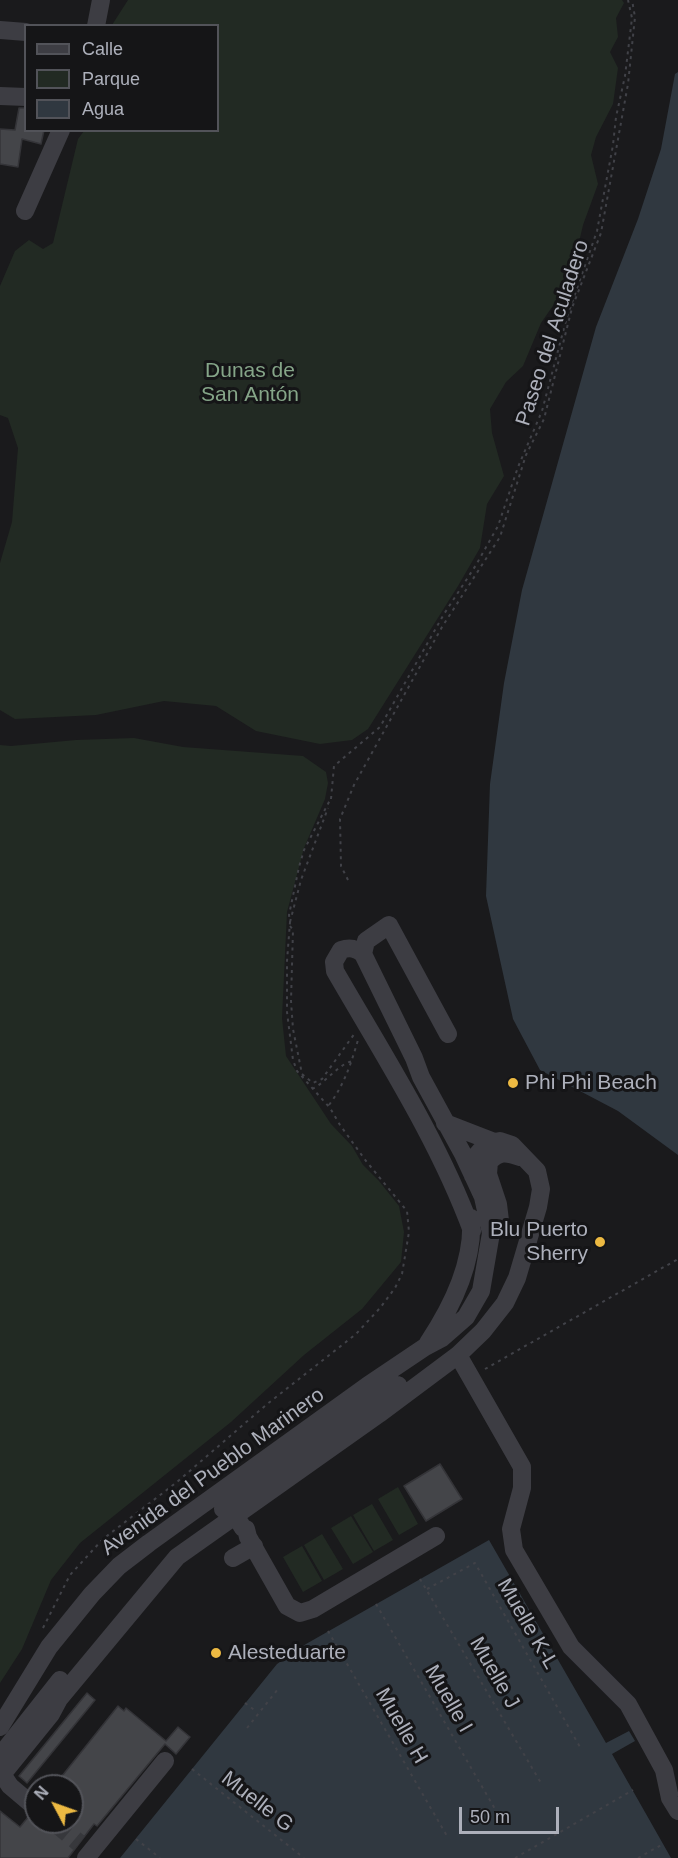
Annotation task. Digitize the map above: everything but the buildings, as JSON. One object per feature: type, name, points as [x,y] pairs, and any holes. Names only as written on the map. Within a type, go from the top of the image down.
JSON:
[{"type":"street","points":[[96,24],[101,0]]},
{"type":"street","points":[[0,30],[24,32]]},
{"type":"street","points":[[0,96],[24,97]]},
{"type":"street","points":[[25,211],[61,132]]},
{"type":"street","points":[[363,954],[366,941],[388,926],[448,1034]]},
{"type":"street","points":[[472,1231],[462,1202],[438,1152],[336,971],[334,962],[341,950],[349,947],[363,954],[421,1077],[473,1174]]},
{"type":"street","points":[[233,1558],[245,1532],[379,1414],[458,1355],[483,1331],[505,1303],[517,1278],[539,1205],[541,1189],[537,1171],[512,1145],[500,1141],[494,1142],[446,1123]]},
{"type":"street","name":"Avenida del Pueblo Marinero","points":[[430,1358],[439,1326],[469,1260],[472,1231],[470,1197],[476,1156],[486,1143],[494,1142]]},
{"type":"street","name":"Avenida del Pueblo Marinero","points":[[0,1734],[4,1720],[49,1647],[92,1594],[119,1566],[367,1386],[430,1358],[442,1338],[466,1317],[493,1268],[497,1256],[501,1231],[498,1204],[488,1174],[489,1162],[496,1154],[508,1153],[525,1158]]},
{"type":"street","name":"Avenida del Pueblo Marinero","points":[[473,1174],[483,1197],[491,1233],[483,1284]]},
{"type":"street","points":[[458,1355],[462,1346],[493,1306],[524,1256]]},
{"type":"street","points":[[0,1773],[30,1716],[166,1551],[430,1358],[454,1345],[493,1306]]},
{"type":"street","points":[[430,1358],[458,1355]]},
{"type":"street","points":[[458,1355],[522,1467],[522,1488],[511,1529],[514,1550],[570,1647],[628,1704],[664,1770],[670,1798],[678,1811]]},
{"type":"street","points":[[287,1462],[281,1477],[243,1504],[245,1532],[287,1606],[300,1613],[312,1609],[436,1536]]},
{"type":"street","points":[[0,1773],[51,1714],[59,1700],[167,1567],[194,1544],[245,1532]]},
{"type":"street","points":[[85,1851],[165,1761]]},
{"type":"street","points":[[0,1773],[6,1782],[24,1798]]},
{"type":"path","points":[[38,1635],[70,1575],[104,1539],[177,1482],[266,1405],[356,1334],[380,1308],[402,1274],[409,1232],[407,1211],[366,1161],[328,1106],[297,1071],[290,1036],[286,987],[290,924],[301,880],[331,798],[334,766],[380,727],[444,614],[490,542],[542,411],[567,317],[597,231],[628,53],[632,18],[630,0]]},
{"type":"path","name":"Paseo del Aculadero","points":[[348,880],[341,866],[340,819],[354,785],[442,627],[500,537],[526,455],[544,419],[573,308],[601,233],[628,84],[635,17],[630,0]]},
{"type":"path","points":[[331,798],[304,850],[288,915],[293,930],[291,1001],[293,1029],[299,1065],[306,1078],[313,1083],[322,1079],[364,1020]]},
{"type":"path","points":[[328,1106],[337,1095],[350,1070],[364,1020]]},
{"type":"path","points":[[312,1089],[330,1077],[341,1064],[352,1061]]},
{"type":"path","points":[[488,1367],[678,1258]]},
{"type":"path","name":"Muelle K-L","points":[[427,1589],[475,1563],[580,1748]]},
{"type":"path","name":"Muelle J","points":[[420,1579],[541,1783]]},
{"type":"path","name":"Muelle I","points":[[376,1604],[495,1809]]},
{"type":"path","name":"Muelle H","points":[[328,1631],[447,1836]]},
{"type":"path","points":[[247,1728],[278,1689]]},
{"type":"path","points":[[245,1703],[258,1713]]},
{"type":"path","name":"Muelle G","points":[[192,1769],[304,1858]]},
{"type":"path","points":[[515,1858],[633,1790]]},
{"type":"path","points":[[136,1839],[160,1858]]},
{"type":"path","points":[[638,1858],[663,1844]]},
{"type":"green space","name":"Dunas de San Antón","points":[[128,0],[622,0],[624,3],[616,18],[618,37],[610,52],[618,68],[613,104],[596,137],[591,155],[598,184],[583,225],[570,281],[541,323],[523,366],[506,382],[490,409],[492,433],[504,476],[487,504],[480,548],[368,729],[352,740],[320,744],[256,731],[216,706],[164,701],[96,715],[15,719],[0,710],[0,563],[12,522],[18,448],[8,418],[0,415],[0,286],[15,251],[29,240],[43,249],[53,243],[78,139],[83,132],[219,132],[219,24],[113,24]]},
{"type":"green space","points":[[134,738],[183,747],[303,756],[326,772],[328,783],[325,799],[304,848],[287,912],[282,1018],[286,1056],[331,1124],[352,1146],[363,1165],[399,1206],[404,1232],[401,1262],[362,1309],[304,1355],[231,1422],[80,1543],[51,1580],[22,1649],[0,1683],[0,745]]},
{"type":"green space","points":[[398,1487],[418,1524],[399,1535],[378,1499]]},
{"type":"green space","points":[[372,1504],[393,1540],[374,1551],[353,1515]]},
{"type":"green space","points":[[351,1516],[373,1552],[353,1564],[331,1528]]},
{"type":"green space","points":[[322,1534],[343,1569],[324,1580],[304,1545]]},
{"type":"green space","points":[[302,1546],[322,1581],[303,1592],[283,1557]]},
{"type":"water","points":[[678,72],[678,1155],[618,1111],[540,1070],[513,1019],[486,896],[490,784],[504,683],[522,590],[596,327],[638,219],[661,149],[675,74]]},
{"type":"water","points":[[489,1540],[606,1743],[629,1731],[635,1741],[612,1754],[671,1858],[120,1858],[277,1664],[306,1644]]},
{"type":"tunnel","points":[[68,1834],[79,1843]]},
{"type":"place","name":"Phi Phi Beach","points":[[513,1083]]},
{"type":"place","name":"Blu Puerto Sherry","points":[[600,1242]]},
{"type":"place","name":"Alesteduarte","points":[[216,1653]]}]
